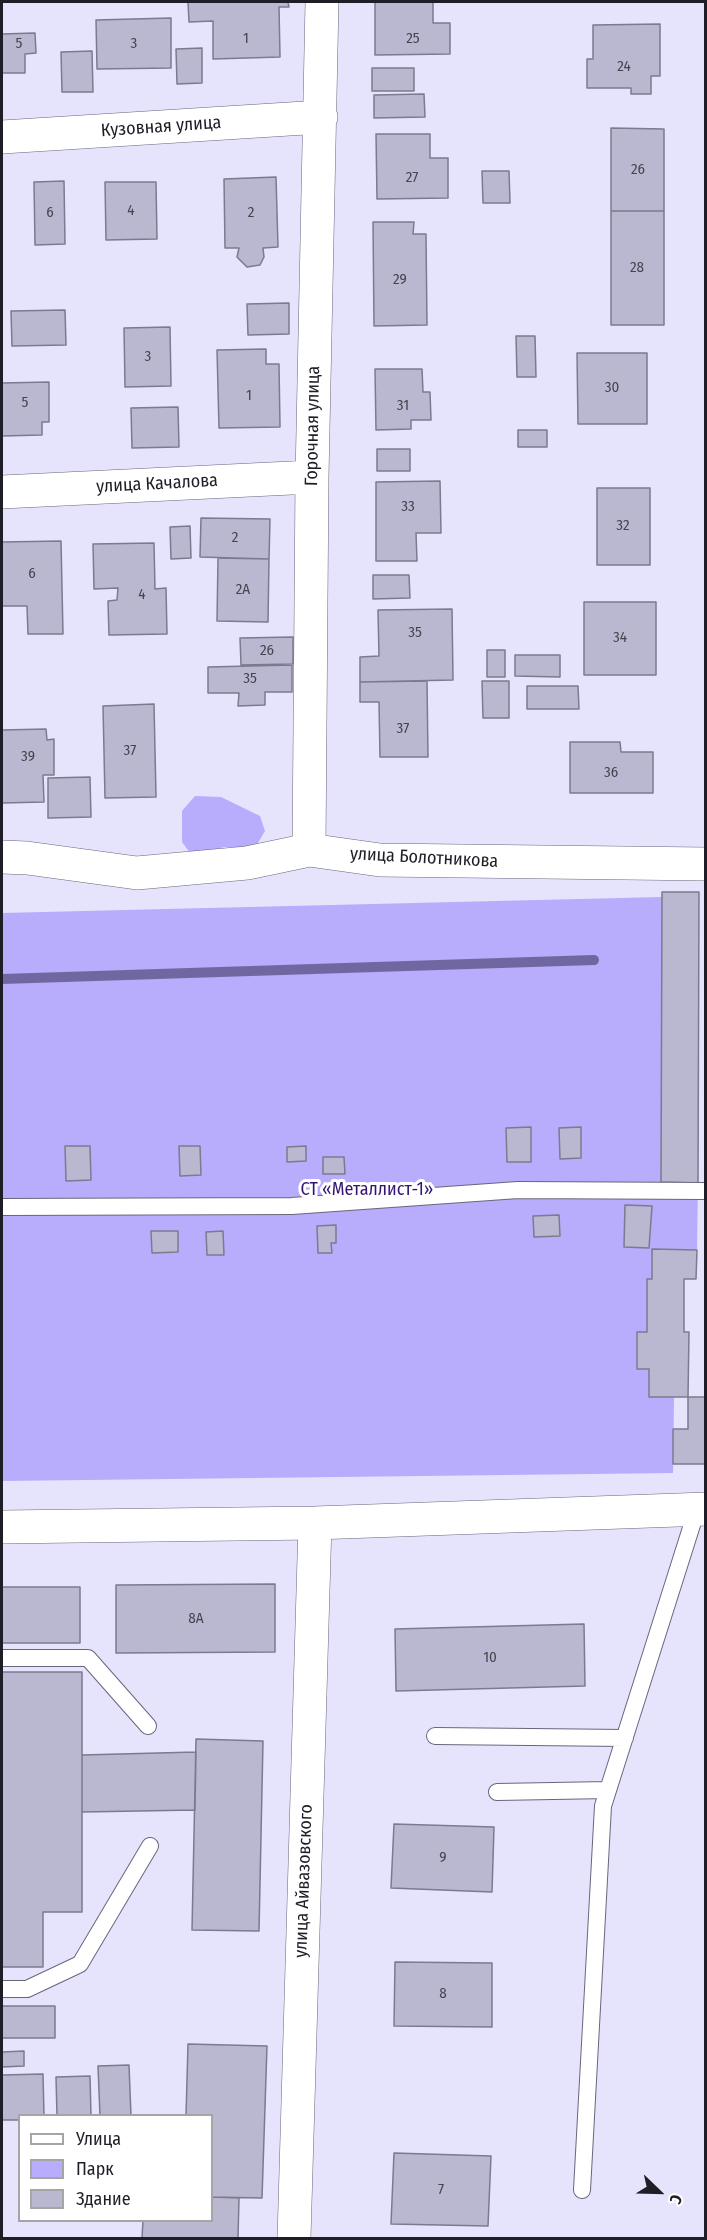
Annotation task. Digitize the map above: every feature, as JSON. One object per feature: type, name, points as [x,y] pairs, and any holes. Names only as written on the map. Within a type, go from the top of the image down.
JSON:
[{"type":"street","name":"Горочная улица","points":[[309,850],[312,477],[322,2]]},
{"type":"street","name":"Кузовная улица","points":[[2,138],[321,117]]},
{"type":"street","name":"улица Качалова","points":[[2,492],[312,477]]},
{"type":"street","name":"улица Болотникова","points":[[2,857],[27,858],[137,873],[247,863],[309,850],[380,860],[705,864]]},
{"type":"street","points":[[2,1527],[315,1523],[701,1509]]},
{"type":"street","name":"улица Айвазовского","points":[[294,2238],[315,1523]]},
{"type":"lane","points":[[2,1207],[292,1206],[518,1190],[698,1193],[705,1191]]},
{"type":"lane","points":[[582,2190],[603,1806],[701,1509]]},
{"type":"lane","points":[[2,1658],[88,1658],[148,1726]]},
{"type":"lane","points":[[435,1736],[624,1738]]},
{"type":"lane","points":[[497,1791],[608,1790]]},
{"type":"lane","points":[[2,1989],[27,1989],[80,1964],[150,1846]]},
{"type":"green space","points":[[195,796],[221,797],[260,816],[265,831],[255,848],[224,847],[193,857],[182,842],[182,811]]},
{"type":"green space","name":"СТ «Металлист-1»","points":[[662,897],[661,1182],[698,1183],[697,1250],[652,1250],[652,1279],[647,1280],[647,1332],[637,1332],[637,1369],[649,1369],[674,1397],[673,1473],[2,1481],[2,913]]},
{"type":"building","points":[[188,2],[288,2],[289,7],[279,7],[280,57],[213,59],[213,21],[189,22]]},
{"type":"building","points":[[375,2],[433,2],[433,23],[450,23],[450,54],[375,55]]},
{"type":"building","points":[[171,18],[171,68],[97,69],[96,20]]},
{"type":"building","points":[[660,24],[660,76],[651,76],[651,94],[631,94],[631,88],[587,88],[587,59],[593,59],[593,25]]},
{"type":"building","points":[[35,33],[36,53],[25,54],[25,73],[2,73],[2,34]]},
{"type":"building","points":[[202,48],[202,83],[177,84],[176,49]]},
{"type":"building","points":[[92,51],[93,92],[62,92],[61,52]]},
{"type":"building","points":[[372,68],[414,68],[414,91],[372,91]]},
{"type":"building","points":[[424,94],[425,117],[374,118],[374,95]]},
{"type":"building","points":[[611,128],[664,129],[664,211],[611,211]]},
{"type":"building","points":[[376,134],[430,134],[430,158],[448,158],[448,198],[377,199]]},
{"type":"building","points":[[482,171],[509,171],[510,203],[483,203]]},
{"type":"building","points":[[276,177],[278,247],[263,248],[264,257],[260,265],[247,267],[237,257],[239,248],[225,248],[224,179]]},
{"type":"building","points":[[64,181],[65,244],[35,245],[34,182]]},
{"type":"building","points":[[105,182],[156,182],[157,239],[106,240]]},
{"type":"building","points":[[611,211],[664,211],[664,325],[611,325]]},
{"type":"building","points":[[373,222],[414,222],[413,234],[426,234],[427,325],[374,326]]},
{"type":"building","points":[[289,303],[289,334],[248,335],[247,304]]},
{"type":"building","points":[[65,310],[66,345],[12,346],[11,311]]},
{"type":"building","points":[[170,327],[171,386],[125,387],[124,328]]},
{"type":"building","points":[[516,336],[535,336],[536,377],[517,377]]},
{"type":"building","points":[[266,349],[266,364],[279,364],[280,427],[219,428],[217,350]]},
{"type":"building","points":[[577,353],[647,353],[647,424],[578,424]]},
{"type":"building","points":[[375,369],[422,369],[423,392],[430,392],[431,420],[411,420],[411,429],[376,430]]},
{"type":"building","points":[[49,382],[49,422],[42,422],[42,435],[2,436],[2,383]]},
{"type":"building","points":[[178,407],[179,447],[132,448],[131,408]]},
{"type":"building","points":[[518,430],[547,430],[547,447],[518,447]]},
{"type":"building","points":[[377,449],[410,449],[410,471],[377,471]]},
{"type":"building","points":[[440,481],[441,533],[416,533],[417,561],[376,561],[376,482]]},
{"type":"building","points":[[597,488],[650,488],[650,565],[597,565]]},
{"type":"building","points":[[201,518],[270,519],[269,559],[200,557]]},
{"type":"building","points":[[190,526],[191,558],[171,559],[170,527]]},
{"type":"building","points":[[61,541],[63,634],[28,634],[27,606],[2,606],[2,542]]},
{"type":"building","points":[[154,543],[155,589],[166,588],[167,634],[109,635],[108,601],[117,600],[118,588],[94,589],[93,544]]},
{"type":"building","points":[[218,558],[269,559],[268,622],[217,621]]},
{"type":"building","points":[[373,575],[409,575],[410,598],[373,599]]},
{"type":"building","points":[[584,602],[656,602],[656,675],[584,675]]},
{"type":"building","points":[[452,609],[453,680],[360,682],[360,657],[379,656],[378,610]]},
{"type":"building","points":[[293,637],[293,664],[241,665],[240,638]]},
{"type":"building","points":[[487,650],[505,650],[505,677],[487,677]]},
{"type":"building","points":[[515,655],[560,655],[560,677],[515,676]]},
{"type":"building","points":[[292,665],[292,692],[265,692],[265,705],[238,706],[239,693],[208,693],[208,667]]},
{"type":"building","points":[[427,681],[428,757],[380,757],[379,702],[360,702],[360,682]]},
{"type":"building","points":[[482,681],[509,681],[509,718],[483,718]]},
{"type":"building","points":[[527,686],[578,686],[579,709],[527,709]]},
{"type":"building","points":[[154,704],[156,797],[105,798],[103,706]]},
{"type":"building","points":[[46,729],[47,740],[54,739],[54,775],[43,775],[44,802],[2,803],[2,730]]},
{"type":"building","points":[[570,742],[620,742],[621,752],[653,752],[653,793],[570,793]]},
{"type":"building","points":[[90,777],[91,817],[48,818],[48,778]]},
{"type":"building","points":[[662,892],[699,892],[698,1183],[661,1182]]},
{"type":"building","points":[[531,1127],[531,1162],[507,1162],[506,1128]]},
{"type":"building","points":[[581,1127],[581,1158],[560,1159],[559,1128]]},
{"type":"building","points":[[65,1146],[90,1146],[91,1180],[66,1181]]},
{"type":"building","points":[[179,1146],[200,1146],[201,1175],[180,1176]]},
{"type":"building","points":[[306,1146],[306,1161],[287,1162],[287,1147]]},
{"type":"building","points":[[323,1157],[344,1157],[345,1174],[323,1174]]},
{"type":"building","points":[[625,1205],[652,1206],[649,1248],[624,1247]]},
{"type":"building","points":[[559,1215],[560,1236],[534,1237],[533,1216]]},
{"type":"building","points":[[336,1225],[336,1243],[331,1243],[332,1253],[318,1253],[317,1226]]},
{"type":"building","points":[[151,1231],[178,1231],[178,1252],[152,1253]]},
{"type":"building","points":[[223,1231],[224,1255],[207,1255],[206,1232]]},
{"type":"building","points":[[652,1249],[697,1250],[696,1279],[684,1279],[684,1332],[689,1332],[688,1397],[649,1397],[649,1369],[637,1369],[637,1332],[647,1332],[647,1279],[652,1279]]},
{"type":"building","points":[[688,1397],[706,1397],[706,1464],[673,1464],[673,1429],[688,1429]]},
{"type":"building","points":[[275,1584],[275,1652],[116,1653],[116,1585]]},
{"type":"building","points":[[2,1587],[80,1587],[80,1643],[2,1643]]},
{"type":"building","points":[[584,1624],[585,1686],[396,1691],[395,1629]]},
{"type":"building","points":[[2,1672],[82,1672],[82,1912],[43,1912],[43,1967],[2,1967]]},
{"type":"building","points":[[196,1739],[263,1741],[259,1931],[192,1930]]},
{"type":"building","points":[[196,1752],[195,1810],[82,1812],[82,1755]]},
{"type":"building","points":[[394,1824],[494,1827],[492,1892],[391,1888]]},
{"type":"building","points":[[395,1962],[492,1963],[492,2027],[394,2026]]},
{"type":"building","points":[[2,2006],[55,2006],[55,2038],[2,2038]]},
{"type":"building","points":[[188,2044],[267,2046],[262,2198],[213,2197],[213,2114],[186,2114]]},
{"type":"building","points":[[24,2051],[24,2066],[2,2067],[2,2052]]},
{"type":"building","points":[[129,2065],[131,2114],[100,2114],[98,2066]]},
{"type":"building","points":[[43,2074],[44,2114],[18,2114],[18,2120],[2,2120],[2,2075]]},
{"type":"building","points":[[90,2076],[91,2114],[57,2114],[56,2077]]},
{"type":"building","points":[[394,2153],[491,2156],[488,2226],[391,2224]]},
{"type":"building","points":[[213,2197],[239,2198],[238,2238],[142,2238],[143,2222],[213,2222]]},
{"type":"waterway","points":[[2,979],[594,960]]}]
